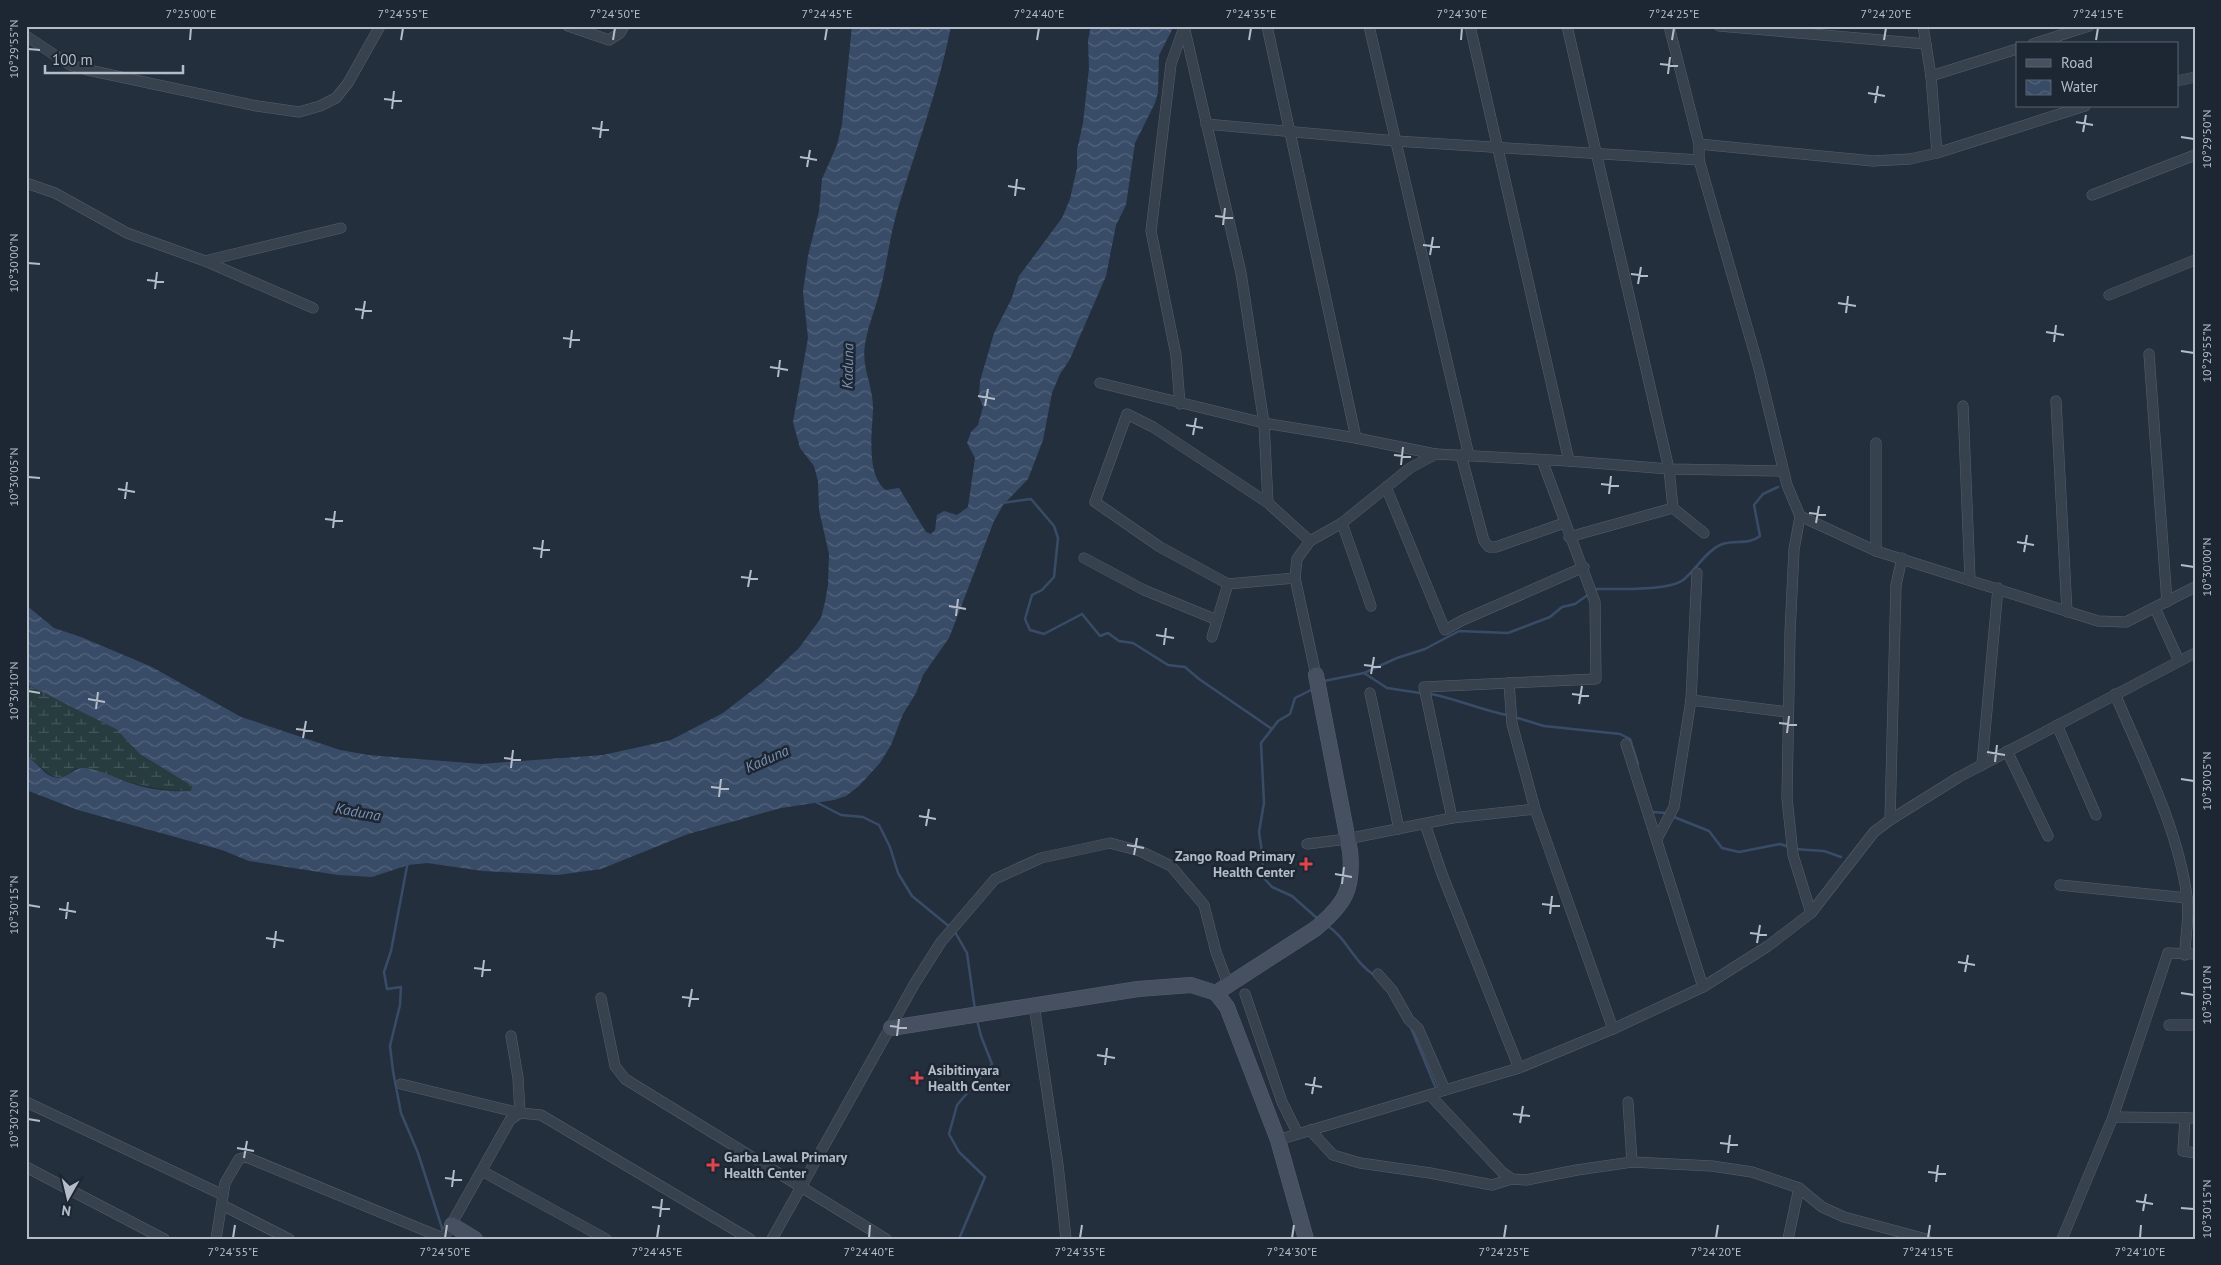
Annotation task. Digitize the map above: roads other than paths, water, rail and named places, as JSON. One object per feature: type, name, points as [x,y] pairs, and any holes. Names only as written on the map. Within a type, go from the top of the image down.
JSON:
[{"type":"street","points":[[26,36],[70,64],[88,70],[257,106],[299,112],[320,106],[336,98],[348,83],[380,26]]},
{"type":"street","points":[[568,26],[609,40],[620,33],[624,26]]},
{"type":"street","points":[[1184,26],[1241,273],[1264,424],[1268,503]]},
{"type":"street","points":[[1180,404],[1176,355],[1152,231],[1171,64],[1184,26]]},
{"type":"street","points":[[1267,26],[1356,438]]},
{"type":"street","points":[[1369,26],[1484,541],[1489,547],[1496,547],[1564,523]]},
{"type":"street","points":[[1470,26],[1568,461]]},
{"type":"street","points":[[1567,26],[1668,469],[1672,508],[1704,533]]},
{"type":"street","points":[[1669,26],[1699,144],[1699,160],[1758,365],[1783,471],[1800,516],[1794,550],[1787,712],[1787,798],[1792,855],[1811,913]]},
{"type":"street","points":[[1719,26],[1781,29],[1926,44]]},
{"type":"street","points":[[1923,26],[1931,76],[1937,153]]},
{"type":"street","points":[[2039,42],[2089,26]]},
{"type":"street","points":[[1931,76],[2016,49]]},
{"type":"street","points":[[2178,81],[2195,77]]},
{"type":"street","points":[[1699,144],[1873,161],[1910,159],[1937,153],[2079,108]]},
{"type":"street","points":[[1206,124],[1396,141],[1699,160]]},
{"type":"street","points":[[2092,195],[2195,155]]},
{"type":"street","points":[[26,183],[55,193],[127,233],[204,261],[313,308]]},
{"type":"street","points":[[204,261],[341,228]]},
{"type":"street","points":[[2109,295],[2195,260]]},
{"type":"street","points":[[2149,354],[2166,602]]},
{"type":"street","points":[[1100,383],[1264,424],[1356,438],[1436,454],[1568,461],[1668,469],[1783,471]]},
{"type":"street","points":[[2056,401],[2067,612]]},
{"type":"street","points":[[1964,406],[1970,579]]},
{"type":"street","points":[[1295,578],[1228,584],[1160,547],[1095,502],[1127,414],[1154,427],[1268,503],[1310,540]]},
{"type":"street","points":[[1876,443],[1876,551]]},
{"type":"street","points":[[892,1028],[991,1011],[1138,990],[1191,985],[1222,989],[1320,924],[1349,891],[1352,868],[1321,699],[1295,578],[1297,559],[1310,540],[1342,523],[1410,468],[1436,454]]},
{"type":"street","points":[[1452,818],[1424,687],[1596,679],[1595,602],[1584,567],[1569,536],[1542,460]]},
{"type":"street","points":[[1386,487],[1445,630],[1463,620],[1584,567]]},
{"type":"street","points":[[1569,536],[1672,508]]},
{"type":"street","points":[[1800,516],[1876,551],[1970,579],[2098,621],[2126,622],[2195,587]]},
{"type":"street","points":[[1342,523],[1371,606]]},
{"type":"street","points":[[1084,558],[1144,590],[1218,620]]},
{"type":"street","points":[[1890,820],[1896,585],[1902,558]]},
{"type":"street","points":[[1657,839],[1674,806],[1691,700],[1697,573]]},
{"type":"street","points":[[1212,637],[1228,584]]},
{"type":"street","points":[[1982,765],[1998,588]]},
{"type":"street","points":[[2155,608],[2179,661]]},
{"type":"street","points":[[1278,1140],[1519,1068],[1613,1029],[1704,987],[1768,946],[1811,913],[1874,832],[1890,820],[2007,751],[2195,653]]},
{"type":"street","points":[[1509,683],[1512,724],[1535,809],[1613,1029]]},
{"type":"street","points":[[1370,693],[1399,829]]},
{"type":"street","points":[[2062,1239],[2113,1117],[2168,953],[2190,954],[2187,898],[2173,840],[2156,787],[2115,694]]},
{"type":"street","points":[[1691,700],[1787,712]]},
{"type":"street","points":[[2057,725],[2096,815]]},
{"type":"street","points":[[1626,744],[1704,987]]},
{"type":"street","points":[[2007,751],[2048,836]]},
{"type":"street","points":[[1307,844],[1347,839],[1452,818],[1535,809]]},
{"type":"street","points":[[1425,824],[1442,874],[1519,1068]]},
{"type":"street","points":[[772,1239],[862,1076],[892,1028],[915,983],[957,921],[995,879],[1041,858],[1110,843],[1140,852],[1171,866],[1204,905],[1227,1007],[1278,1140],[1306,1239]]},
{"type":"street","points":[[2060,885],[2187,898]]},
{"type":"street","points":[[1378,974],[1392,990],[1409,1020],[1418,1028],[1445,1090]]},
{"type":"street","points":[[1245,994],[1282,1102],[1298,1134]]},
{"type":"street","points":[[601,998],[615,1066],[626,1079],[886,1239]]},
{"type":"street","points":[[1034,1005],[1058,1165],[1066,1239]]},
{"type":"street","points":[[2169,1025],[2195,1025]]},
{"type":"street","points":[[511,1036],[518,1078],[520,1112]]},
{"type":"street","points":[[401,1084],[520,1112],[541,1115],[750,1239]]},
{"type":"street","points":[[1430,1095],[1502,1172],[1512,1179]]},
{"type":"street","points":[[26,1102],[222,1200],[289,1239]]},
{"type":"street","points":[[1628,1102],[1632,1162]]},
{"type":"street","points":[[216,1239],[225,1183],[239,1159],[246,1157],[443,1239],[510,1120],[520,1112]]},
{"type":"street","points":[[2113,1117],[2190,1118],[2183,1151],[2195,1153]]},
{"type":"street","points":[[1310,1130],[1333,1155],[1360,1163],[1430,1173],[1492,1185],[1512,1179],[1526,1180],[1632,1162],[1712,1166],[1744,1171],[1798,1188],[1822,1207],[1844,1217],[1926,1239]]},
{"type":"street","points":[[26,1166],[164,1239]]},
{"type":"street","points":[[482,1171],[606,1239]]},
{"type":"street","points":[[1788,1239],[1798,1188]]},
{"type":"street","points":[[452,1225],[475,1239]]},
{"type":"water","name":"Kaduna","points":[[852,26],[951,26],[934,95],[891,234],[881,286],[867,335],[864,353],[873,402],[871,441],[875,475],[886,490],[899,488],[926,532],[931,534],[935,530],[937,515],[944,511],[957,515],[968,507],[975,458],[967,443],[971,432],[978,425],[983,407],[979,396],[980,381],[994,333],[1011,300],[1019,276],[1062,218],[1070,199],[1077,168],[1077,150],[1083,123],[1089,68],[1088,40],[1091,26],[1174,26],[1159,55],[1158,92],[1155,103],[1135,143],[1126,205],[1116,225],[1106,276],[1070,359],[1060,374],[1052,393],[1043,440],[1028,479],[1003,505],[994,521],[949,638],[923,675],[916,693],[903,714],[891,745],[880,763],[859,786],[846,796],[834,800],[781,808],[688,834],[601,869],[558,875],[483,871],[427,863],[408,865],[372,877],[338,875],[249,861],[222,850],[78,810],[26,790],[26,757],[34,761],[45,773],[58,778],[80,768],[85,768],[154,789],[191,791],[192,786],[140,754],[116,729],[26,684],[26,605],[54,628],[81,637],[152,667],[241,717],[340,750],[368,755],[481,764],[603,755],[671,740],[723,713],[763,682],[799,648],[821,618],[828,585],[829,554],[819,510],[818,481],[814,466],[800,448],[793,422],[808,338],[803,292],[808,256],[819,211],[822,179],[837,145],[842,124]]},
{"type":"waterway","points":[[1595,589],[1654,588],[1676,584],[1683,580],[1710,552],[1720,545],[1730,542],[1751,541],[1760,536],[1754,505],[1763,494],[1778,487]]},
{"type":"waterway","points":[[1002,503],[1031,499],[1054,526],[1058,538],[1054,577],[1042,590],[1032,595],[1025,619],[1030,630],[1044,634],[1082,614],[1100,636],[1108,633],[1119,641],[1133,643],[1168,665],[1185,667],[1199,679],[1272,729],[1278,721],[1290,714],[1295,698],[1313,689]]},
{"type":"waterway","points":[[1324,681],[1364,673],[1397,658],[1425,649],[1459,631],[1508,633],[1550,617],[1562,607],[1575,604],[1589,594]]},
{"type":"waterway","points":[[1364,673],[1387,688],[1420,693]]},
{"type":"waterway","points":[[1431,694],[1507,715]]},
{"type":"waterway","points":[[1518,718],[1544,726],[1620,734],[1630,739],[1638,764]]},
{"type":"waterway","points":[[1272,729],[1261,743],[1264,803],[1259,832],[1263,859],[1262,876],[1272,887],[1292,896],[1318,919]]},
{"type":"waterway","points":[[814,801],[841,815],[863,817],[879,825],[890,847],[898,873],[912,896],[951,928]]},
{"type":"waterway","points":[[1652,812],[1666,813]]},
{"type":"waterway","points":[[1674,817],[1709,831],[1722,848],[1739,852],[1780,844],[1789,847]]},
{"type":"waterway","points":[[1794,849],[1824,851],[1841,857]]},
{"type":"waterway","points":[[408,861],[391,951],[384,972],[387,989],[401,987],[400,1005],[390,1046],[401,1113],[418,1153],[443,1231]]},
{"type":"waterway","points":[[1326,925],[1340,936],[1362,965],[1376,976]]},
{"type":"waterway","points":[[955,932],[967,953],[975,1010]]},
{"type":"waterway","points":[[959,1239],[985,1177],[959,1152],[949,1134],[957,1105],[992,1064],[977,1020]]},
{"type":"waterway","points":[[1411,1028],[1435,1086]]},
{"type":"place","name":"Zango Road Primary Health Center","points":[[1306,864]]},
{"type":"place","name":"Asibitinyara Health Center","points":[[917,1078]]},
{"type":"place","name":"Garba Lawal Primary Health Center","points":[[713,1165]]}]
